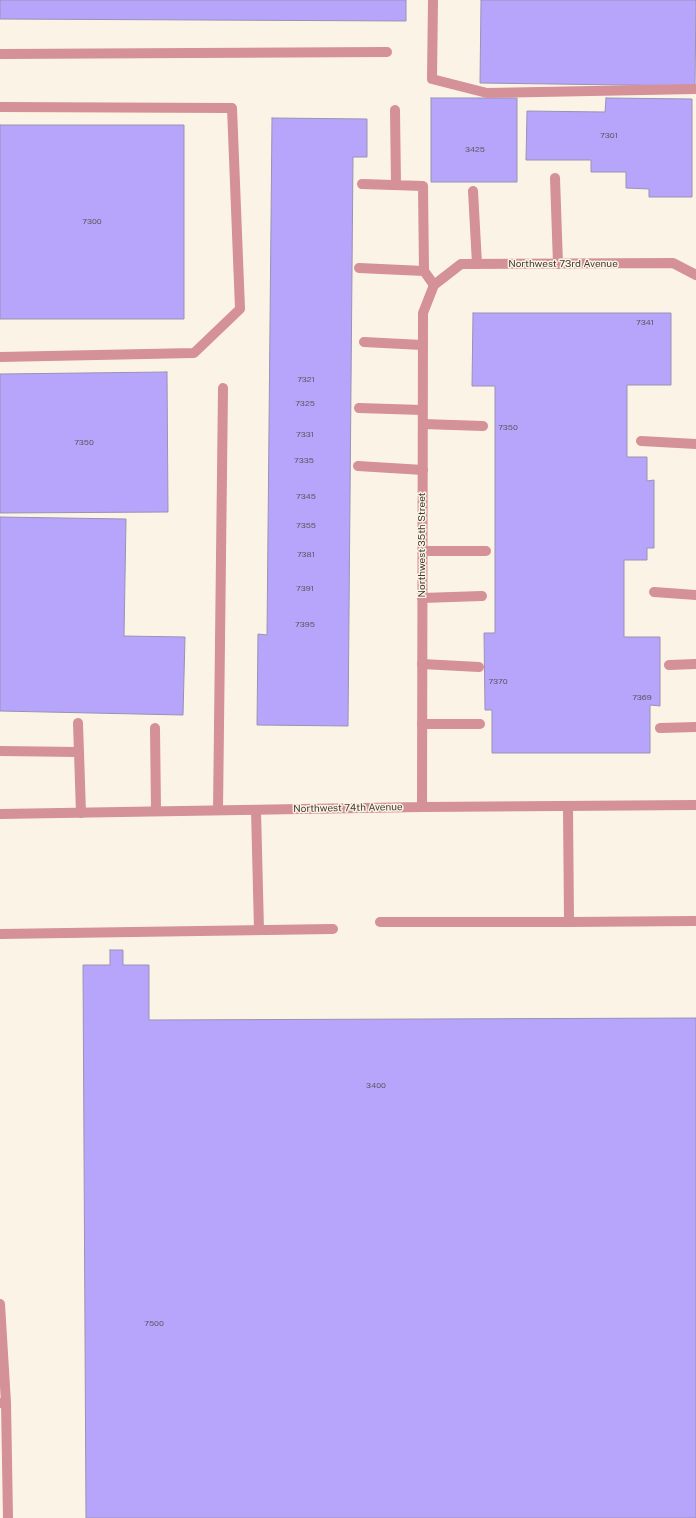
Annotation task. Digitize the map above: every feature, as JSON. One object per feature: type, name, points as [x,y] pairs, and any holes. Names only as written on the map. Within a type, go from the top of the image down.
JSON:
[{"type":"street","points":[[433,0],[432,79],[487,93],[696,89]]},
{"type":"street","points":[[0,54],[387,52]]},
{"type":"street","points":[[0,107],[232,108],[240,309],[194,353],[0,357]]},
{"type":"street","points":[[395,110],[396,185]]},
{"type":"street","points":[[555,178],[558,264]]},
{"type":"street","points":[[362,184],[423,186],[424,272],[434,285]]},
{"type":"street","points":[[474,191],[477,264]]},
{"type":"street","name":"Northwest 73rd Avenue","points":[[434,285],[461,264],[672,263],[696,275]]},
{"type":"street","points":[[359,268],[424,272]]},
{"type":"street","name":"Northwest 35th Street","points":[[422,807],[422,345],[423,313],[434,285]]},
{"type":"street","points":[[364,342],[422,345]]},
{"type":"street","points":[[218,810],[223,388]]},
{"type":"street","points":[[359,408],[422,410]]},
{"type":"street","points":[[423,424],[483,426]]},
{"type":"street","points":[[641,441],[696,444]]},
{"type":"street","points":[[358,466],[423,470]]},
{"type":"street","points":[[422,551],[486,551]]},
{"type":"street","points":[[654,592],[696,595]]},
{"type":"street","points":[[422,598],[482,596]]},
{"type":"street","points":[[422,664],[479,667]]},
{"type":"street","points":[[669,664],[696,664]]},
{"type":"street","points":[[78,723],[81,813]]},
{"type":"street","points":[[422,724],[480,724]]},
{"type":"street","points":[[660,728],[696,727]]},
{"type":"street","points":[[155,728],[156,812]]},
{"type":"street","points":[[0,751],[79,752]]},
{"type":"street","name":"Northwest 74th Avenue","points":[[0,814],[422,807],[696,805]]},
{"type":"street","points":[[568,806],[569,922]]},
{"type":"street","points":[[256,810],[259,930]]},
{"type":"street","points":[[380,922],[696,921]]},
{"type":"street","points":[[0,934],[333,929]]},
{"type":"street","points":[[0,1304],[8,1518]]},
{"type":"building","points":[[0,0],[406,0],[406,21],[0,19]]},
{"type":"building","points":[[481,0],[696,0],[695,86],[480,83]]},
{"type":"building","points":[[431,98],[517,98],[517,182],[431,182]]},
{"type":"building","points":[[606,98],[692,99],[692,197],[649,197],[649,189],[626,188],[626,172],[591,172],[591,160],[526,160],[527,111],[605,112]]},
{"type":"building","points":[[272,118],[367,119],[367,157],[353,157],[348,726],[257,725],[258,634],[267,635]]},
{"type":"building","points":[[0,125],[184,125],[184,319],[0,319]]},
{"type":"building","points":[[473,313],[671,313],[671,385],[627,385],[627,457],[647,457],[647,481],[654,480],[654,548],[647,548],[647,560],[624,560],[624,637],[660,637],[660,706],[650,705],[650,753],[492,753],[492,710],[485,710],[484,633],[495,633],[495,386],[472,386]]},
{"type":"building","points":[[167,372],[168,512],[0,513],[0,374]]},
{"type":"building","points":[[0,517],[126,519],[124,636],[185,637],[183,715],[0,711]]},
{"type":"building","points":[[110,950],[123,950],[123,965],[149,965],[149,1020],[696,1018],[696,1518],[86,1518],[83,965],[110,965]]}]
